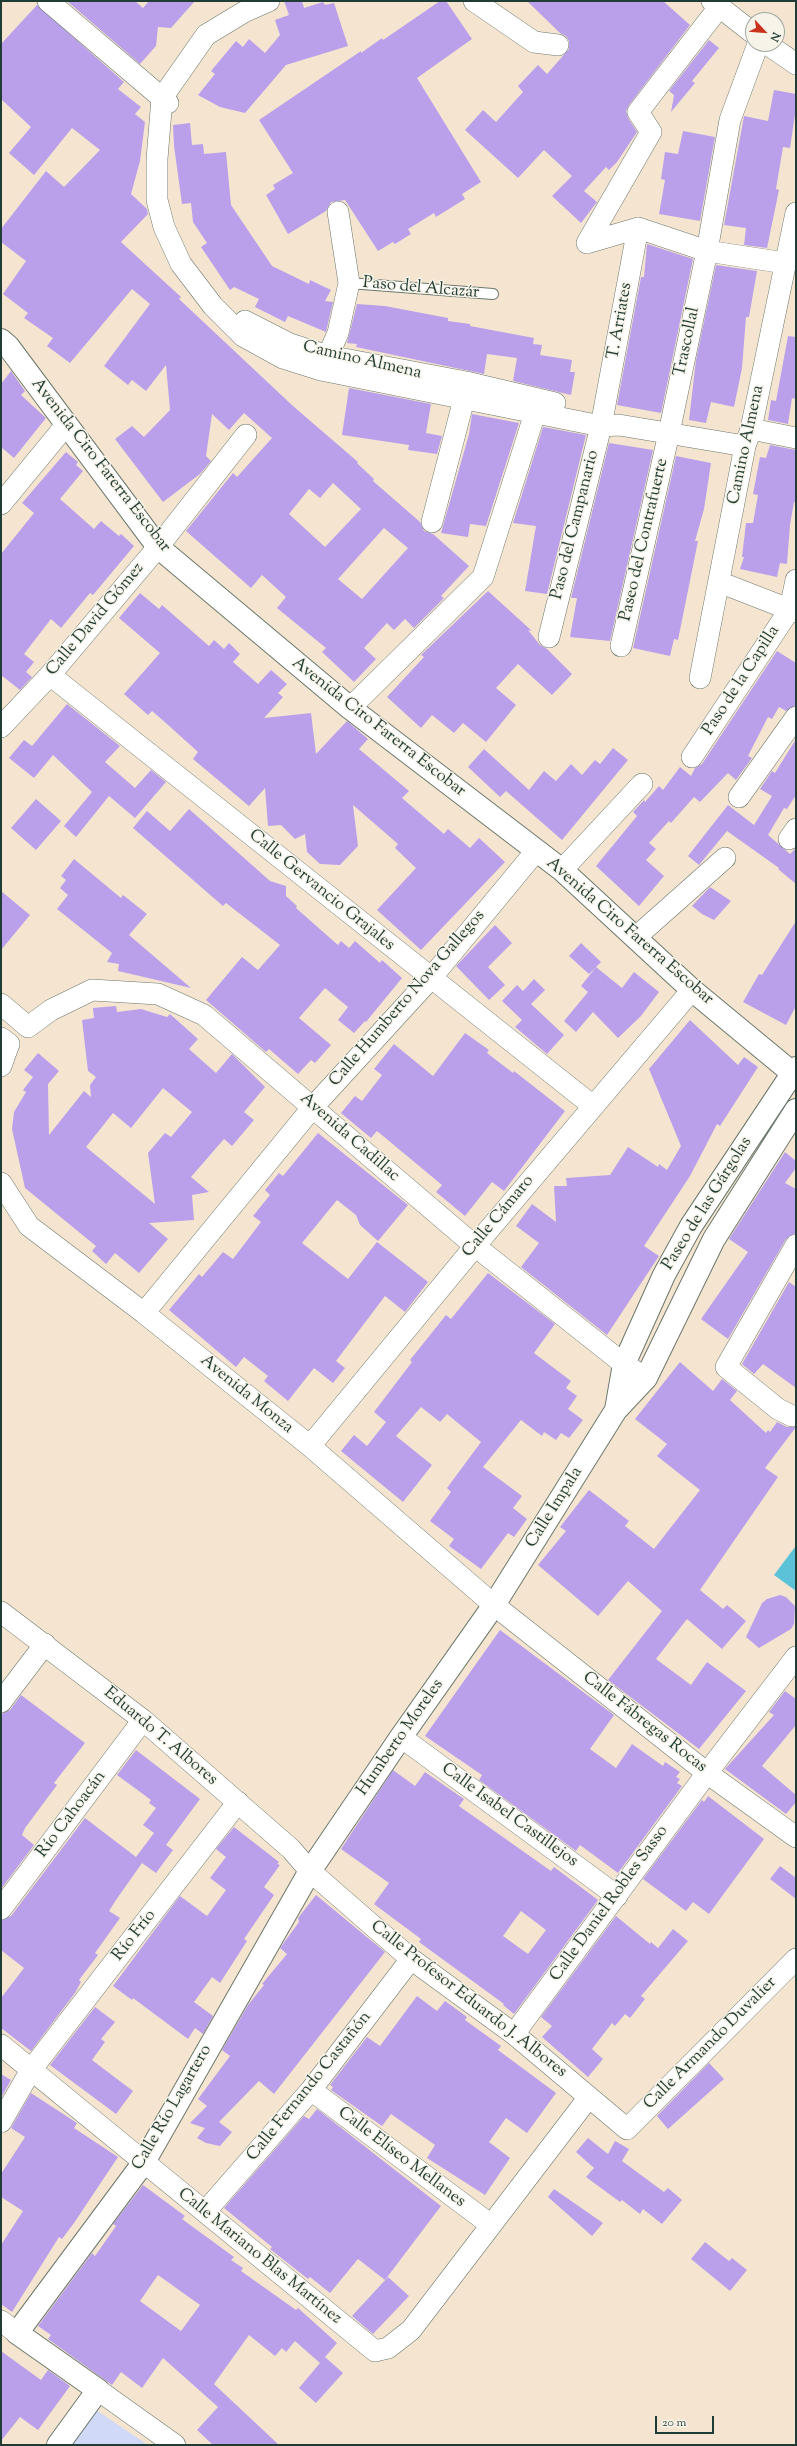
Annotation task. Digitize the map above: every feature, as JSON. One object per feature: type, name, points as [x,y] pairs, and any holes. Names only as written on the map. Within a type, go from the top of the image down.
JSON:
[{"type":"street","points":[[48,1],[165,101],[206,34],[244,12],[269,1]]},
{"type":"street","points":[[474,1],[534,42],[558,45]]},
{"type":"street","points":[[745,27],[716,4],[638,112],[651,132],[587,243],[638,228],[707,251],[785,263]]},
{"type":"street","name":"Trascollal","points":[[669,433],[707,251],[730,120],[755,52]]},
{"type":"street","points":[[779,52],[796,64]]},
{"type":"street","name":"Camino Almena","points":[[165,101],[170,206],[179,237],[189,256],[223,304],[248,323],[290,344],[328,356],[466,382],[608,422]]},
{"type":"street","name":"Camino Almena","points":[[165,101],[157,159],[157,200],[164,227],[180,264],[213,306],[243,336],[283,358],[321,370],[535,413],[608,422]]},
{"type":"street","name":"Paso del Alcazár","points":[[338,212],[349,283]]},
{"type":"street","name":"Camino Almena","points":[[700,678],[748,437],[796,213]]},
{"type":"street","name":"T. Arriates","points":[[608,422],[638,228]]},
{"type":"street","points":[[328,356],[338,333],[349,283]]},
{"type":"street","name":"Avenida Ciro Farerra Escobar","points":[[1,340],[158,547],[350,708],[562,870],[692,990],[795,1072]]},
{"type":"street","points":[[432,522],[464,399]]},
{"type":"street","points":[[350,708],[483,577],[535,413]]},
{"type":"street","points":[[608,422],[669,433],[796,438]]},
{"type":"street","name":"Paso del Campanario","points":[[549,637],[608,422]]},
{"type":"street","points":[[1,504],[66,425]]},
{"type":"street","name":"Paseo del Contrafuerte","points":[[621,646],[669,433]]},
{"type":"street","name":"Calle David Gómez","points":[[2,722],[50,675],[158,547],[246,435]]},
{"type":"street","name":"Paso de la Capilla","points":[[692,757],[793,611],[796,580]]},
{"type":"street","points":[[719,582],[793,611]]},
{"type":"street","name":"Calle Gervancio Grajales","points":[[50,675],[593,1106]]},
{"type":"street","points":[[739,797],[796,717]]},
{"type":"street","points":[[562,870],[642,784]]},
{"type":"street","name":"Calle Humberto Nova Gallegos","points":[[144,1313],[312,1107],[430,978],[536,851]]},
{"type":"street","points":[[636,937],[725,858]]},
{"type":"street","name":"Avenida Cadillac","points":[[1,1004],[28,1027],[51,1010],[92,990],[158,994],[204,1015],[475,1246],[624,1364],[646,1378]]},
{"type":"street","name":"Calle Cámaro","points":[[310,1446],[475,1246],[692,990]]},
{"type":"street","points":[[1,1066],[5,1041]]},
{"type":"street","name":"Paseo de las Gárgolas","points":[[624,1364],[664,1275],[691,1226],[795,1072]]},
{"type":"street","name":"Paseo de las Gárgolas","points":[[646,1378],[714,1239],[796,1110]]},
{"type":"street","name":"Avenida Monza","points":[[1,1184],[29,1226],[144,1313],[310,1446],[494,1605]]},
{"type":"street","points":[[792,1416],[778,1409],[726,1367],[796,1244]]},
{"type":"street","name":"Calle Impala","points":[[616,1410],[624,1364]]},
{"type":"street","name":"Calle Impala","points":[[494,1605],[616,1410],[646,1378]]},
{"type":"street","name":"Humberto Moreles","points":[[310,1871],[401,1737],[494,1605]]},
{"type":"street","name":"Calle Fábregas Rocas","points":[[494,1605],[707,1773],[796,1837]]},
{"type":"street","name":"Eduardo T. Albores","points":[[1,1612],[143,1720],[291,1849],[310,1871]]},
{"type":"street","points":[[1,1702],[45,1644]]},
{"type":"street","name":"Calle Daniel Robles Sasso","points":[[514,2034],[707,1773],[796,1657]]},
{"type":"street","name":"Río Cahoacán","points":[[1,1909],[143,1720]]},
{"type":"street","name":"Calle Isabel Castillejos","points":[[401,1737],[617,1896]]},
{"type":"street","name":"Río Frío","points":[[1,2122],[31,2070],[238,1802]]},
{"type":"street","name":"Calle Profesor Eduardo J. Albores","points":[[310,1871],[411,1959],[514,2034],[627,2129]]},
{"type":"street","name":"Calle Río Lagartero","points":[[9,2327],[144,2162],[310,1871]]},
{"type":"street","name":"Calle Fernando Castañón","points":[[205,2212],[311,2090],[411,1959]]},
{"type":"street","name":"Calle Armando Duvalier","points":[[627,2129],[796,1959]]},
{"type":"street","name":"Calle Mariano Blas Martínez","points":[[1,2045],[375,2351],[388,2348],[411,2330],[491,2225]]},
{"type":"street","name":"Calle Elíseo Mellanes","points":[[311,2090],[491,2225]]},
{"type":"street","points":[[491,2225],[589,2097]]},
{"type":"street","points":[[9,2327],[175,2445]]},
{"type":"street","points":[[58,2445],[98,2390]]},
{"type":"lane","name":"Paso del Alcazár","points":[[349,283],[493,294]]},
{"type":"shaded area","points":[[96,2410],[148,2445],[70,2445]]},
{"type":"water","points":[[795,1547],[796,1548],[796,1591],[774,1575]]},
{"type":"building","points":[[67,1],[135,1],[143,8],[149,1],[195,1],[171,28],[158,27],[156,46],[140,64]]},
{"type":"building","points":[[284,1],[302,1],[304,8],[323,2],[325,5],[334,3],[348,46],[286,65],[245,113],[220,107],[198,95],[215,74],[211,71],[236,41],[243,47],[249,39],[265,53],[280,35],[275,20],[289,15]]},
{"type":"building","points":[[440,1],[446,1],[472,39],[417,78],[481,182],[462,194],[465,199],[436,217],[434,213],[408,229],[411,234],[395,244],[393,242],[378,251],[345,200],[331,202],[326,211],[288,234],[266,195],[275,189],[273,185],[293,173],[259,120],[361,51],[361,53],[382,38],[383,40]]},
{"type":"building","points":[[527,1],[663,1],[690,25],[629,105],[626,111],[628,118],[637,132],[617,162],[609,170],[606,167],[584,191],[597,202],[581,223],[552,196],[572,176],[544,150],[518,178],[465,130],[483,110],[496,122],[523,92],[518,86],[538,65],[547,74],[569,49],[569,41],[566,36],[560,33]]},
{"type":"building","points":[[37,5],[124,82],[118,89],[141,107],[135,114],[145,122],[140,161],[131,194],[147,209],[148,214],[121,242],[181,297],[179,299],[293,406],[358,462],[357,463],[374,479],[373,481],[420,522],[424,531],[433,534],[469,566],[441,596],[444,598],[414,628],[405,619],[394,630],[387,623],[364,648],[376,659],[354,682],[322,652],[326,648],[277,608],[286,597],[262,575],[251,588],[186,531],[233,473],[237,477],[272,438],[244,413],[229,430],[212,414],[206,456],[211,461],[200,474],[163,502],[115,439],[132,426],[144,437],[170,410],[166,365],[146,391],[132,380],[128,385],[104,366],[150,304],[132,289],[70,363],[47,346],[53,338],[24,318],[28,313],[3,294],[26,261],[1,242],[1,229],[46,171],[64,187],[100,150],[72,128],[34,175],[9,153],[31,127],[1,99],[1,44]],"holes":[[[333,483],[361,509],[325,547],[289,514],[309,489],[320,498]],[[384,528],[408,548],[362,599],[338,579]]]},
{"type":"building","points":[[709,40],[719,48],[692,81],[695,83],[671,112],[674,95],[669,91]]},
{"type":"building","points":[[774,90],[796,94],[796,108],[790,148],[783,147],[776,189],[779,190],[767,248],[744,245],[746,228],[724,225],[744,116],[768,121]]},
{"type":"building","points":[[190,123],[192,145],[203,144],[204,154],[226,152],[231,205],[272,266],[309,284],[310,280],[331,290],[325,301],[333,302],[326,332],[288,316],[285,322],[255,307],[259,299],[234,287],[230,290],[201,247],[207,243],[193,222],[191,203],[182,204],[174,146],[173,125]]},
{"type":"building","points":[[683,131],[715,137],[700,221],[659,214],[665,180],[661,179],[665,152],[678,154]]},
{"type":"building","points":[[647,244],[693,259],[661,413],[617,405],[641,277],[644,277]]},
{"type":"building","points":[[716,265],[757,271],[749,317],[746,317],[742,368],[734,407],[711,402],[706,423],[689,420],[696,360]]},
{"type":"building","points":[[357,304],[385,306],[448,318],[448,321],[470,324],[470,326],[534,338],[533,344],[542,345],[540,355],[572,360],[570,372],[575,372],[571,395],[513,381],[517,358],[487,354],[484,374],[356,347],[357,344],[347,343]]},
{"type":"building","points":[[788,336],[796,337],[796,399],[792,398],[788,424],[768,420],[771,400],[776,401]]},
{"type":"building","points":[[11,371],[25,391],[21,395],[46,418],[14,458],[1,447],[1,384]]},
{"type":"building","points":[[349,388],[431,404],[426,433],[442,436],[437,454],[408,450],[409,445],[342,435]]},
{"type":"building","points":[[472,414],[519,423],[486,526],[470,524],[468,537],[441,533],[469,434]]},
{"type":"building","points":[[543,427],[586,435],[547,594],[525,591],[536,526],[513,523]]},
{"type":"building","points":[[609,443],[653,450],[610,641],[570,637],[577,598],[571,598]]},
{"type":"building","points":[[770,445],[796,450],[796,503],[794,502],[790,525],[787,564],[780,563],[777,577],[740,569],[744,557],[742,557],[746,523],[753,523],[758,495],[753,494],[760,457],[766,458]]},
{"type":"building","points":[[66,452],[78,462],[76,465],[83,471],[60,499],[94,529],[101,521],[119,536],[121,534],[134,546],[93,595],[90,593],[61,628],[51,619],[24,654],[34,662],[26,672],[32,677],[20,690],[1,675],[1,554],[34,513],[22,503]]},
{"type":"building","points":[[676,456],[711,463],[704,509],[695,541],[698,541],[678,640],[674,639],[670,656],[633,648]]},
{"type":"building","points":[[488,591],[532,631],[528,630],[540,645],[547,649],[572,674],[552,695],[518,664],[496,688],[516,705],[486,742],[463,723],[454,733],[432,715],[421,728],[387,697],[424,657],[421,655]]},
{"type":"building","points":[[140,593],[159,609],[162,605],[209,646],[214,640],[224,649],[229,643],[240,654],[233,662],[258,684],[271,670],[287,684],[278,693],[283,697],[264,718],[311,713],[316,754],[347,721],[368,739],[359,749],[409,791],[402,798],[444,834],[448,829],[470,848],[479,838],[505,862],[421,950],[377,910],[416,868],[395,848],[398,844],[353,805],[358,846],[340,865],[320,864],[307,852],[305,834],[295,839],[281,825],[268,826],[265,788],[249,806],[193,759],[198,752],[167,724],[152,711],[148,715],[124,694],[160,653],[119,618]]},
{"type":"building","points":[[777,651],[796,663],[796,705],[786,711],[779,707],[772,719],[768,717],[748,756],[752,758],[736,780],[728,773],[700,802],[694,797],[671,823],[669,821],[649,843],[656,849],[646,860],[664,876],[639,906],[596,866],[637,816],[633,812],[644,800],[645,802],[659,786],[663,790],[680,767],[691,776],[695,768],[702,764]]},
{"type":"building","points":[[67,704],[120,746],[105,762],[135,788],[151,770],[166,782],[135,818],[109,796],[76,837],[64,826],[92,792],[53,755],[34,778],[9,758],[24,740],[32,746]]},
{"type":"building","points":[[796,739],[796,795],[787,809],[784,808],[768,835],[790,854],[796,848],[796,884],[778,869],[779,868],[727,831],[699,865],[688,856],[728,805],[754,825],[772,796],[760,789],[772,771],[775,773]]},
{"type":"building","points":[[613,748],[628,760],[562,840],[506,791],[500,797],[468,767],[484,749],[529,790],[544,771],[556,781],[571,764],[582,775],[595,760],[600,764]]},
{"type":"building","points":[[36,799],[61,821],[36,850],[11,828]]},
{"type":"building","points":[[189,809],[270,881],[286,886],[286,896],[297,906],[296,908],[338,945],[341,941],[349,948],[355,941],[380,963],[382,960],[402,978],[366,1022],[365,1021],[354,1033],[338,1020],[348,1007],[325,988],[299,1018],[331,1045],[315,1063],[311,1060],[298,1074],[269,1049],[266,1052],[206,1000],[242,957],[258,970],[280,945],[226,903],[223,906],[133,828],[147,811],[170,831]]},
{"type":"building","points":[[74,859],[121,898],[123,895],[147,914],[129,935],[191,988],[118,971],[119,964],[107,962],[112,953],[57,909],[68,895],[60,888],[66,880],[61,876]]},
{"type":"building","points":[[710,887],[731,901],[714,920],[702,914],[692,906]]},
{"type":"building","points":[[1,891],[30,915],[1,950]]},
{"type":"building","points":[[796,921],[796,1006],[786,1025],[743,1002],[759,974],[762,975]]},
{"type":"building","points":[[495,925],[512,943],[488,967],[505,985],[489,1000],[456,966]]},
{"type":"building","points":[[581,943],[601,962],[589,974],[569,956]]},
{"type":"building","points":[[596,967],[622,988],[634,972],[659,992],[641,1016],[618,1038],[593,1012],[576,1032],[564,1021],[588,992],[581,986]]},
{"type":"building","points":[[534,979],[545,990],[531,1004],[564,1035],[547,1054],[515,1027],[522,1020],[502,1001],[517,985],[523,991]]},
{"type":"building","points":[[116,1006],[117,1012],[141,1009],[167,1017],[170,1014],[198,1039],[189,1049],[216,1073],[232,1054],[265,1087],[244,1112],[254,1120],[232,1146],[224,1139],[191,1177],[209,1192],[192,1195],[194,1220],[149,1223],[168,1239],[139,1273],[115,1253],[106,1264],[92,1251],[96,1246],[25,1188],[12,1129],[14,1112],[26,1092],[23,1090],[33,1077],[24,1070],[38,1053],[59,1071],[48,1084],[49,1135],[84,1091],[91,1097],[90,1085],[96,1077],[88,1071],[82,1020],[94,1018],[93,1008]],"holes":[[[163,1088],[192,1112],[171,1137],[165,1133],[148,1153],[155,1204],[86,1147],[113,1113],[131,1128]]]},
{"type":"building","points":[[690,1020],[738,1065],[744,1057],[758,1067],[720,1126],[717,1124],[690,1176],[644,1246],[659,1256],[607,1335],[521,1267],[539,1243],[516,1226],[532,1204],[556,1222],[554,1186],[567,1186],[566,1178],[610,1175],[628,1147],[658,1167],[659,1164],[667,1170],[681,1146],[649,1069]]},
{"type":"building","points":[[465,1033],[489,1050],[487,1053],[513,1073],[514,1071],[565,1111],[504,1191],[492,1182],[465,1216],[436,1192],[442,1185],[377,1131],[371,1138],[341,1113],[355,1096],[362,1101],[382,1075],[374,1069],[394,1044],[433,1076]]},
{"type":"building","points":[[318,1133],[408,1205],[378,1241],[360,1225],[356,1215],[337,1200],[302,1243],[348,1279],[377,1242],[428,1282],[405,1312],[385,1296],[336,1361],[345,1368],[333,1383],[314,1368],[288,1401],[264,1381],[268,1376],[244,1357],[236,1367],[169,1310],[199,1274],[202,1277],[223,1252],[233,1259],[261,1222],[253,1216],[270,1195],[265,1190],[279,1173],[283,1176]]},
{"type":"building","points":[[785,1152],[796,1161],[796,1168],[785,1183],[796,1189],[796,1233],[786,1239],[728,1339],[701,1319],[748,1252],[729,1239]]},
{"type":"building","points":[[488,1273],[555,1324],[534,1353],[571,1381],[566,1388],[577,1396],[568,1409],[583,1420],[569,1438],[561,1433],[556,1440],[544,1432],[542,1436],[521,1420],[483,1467],[522,1496],[513,1508],[527,1519],[514,1537],[508,1533],[481,1569],[449,1546],[454,1539],[430,1521],[451,1492],[447,1488],[481,1442],[447,1414],[440,1422],[421,1407],[396,1436],[432,1465],[403,1502],[341,1451],[354,1435],[367,1446],[386,1422],[374,1412],[412,1362],[410,1360],[446,1315],[451,1319]]},
{"type":"building","points":[[789,1282],[796,1287],[796,1388],[763,1364],[754,1374],[742,1364]]},
{"type":"building","points":[[680,1362],[713,1391],[722,1379],[737,1391],[730,1400],[766,1433],[768,1430],[770,1432],[777,1422],[787,1427],[796,1427],[765,1468],[778,1477],[700,1590],[723,1609],[727,1605],[746,1621],[722,1649],[687,1619],[656,1659],[691,1685],[707,1662],[746,1691],[699,1749],[608,1680],[662,1611],[628,1581],[598,1616],[538,1565],[566,1531],[560,1527],[589,1490],[629,1521],[625,1526],[654,1549],[700,1490],[657,1456],[667,1444],[635,1419]]},
{"type":"building","points":[[780,1595],[786,1597],[795,1606],[794,1624],[791,1629],[759,1648],[746,1637],[762,1603],[767,1599]]},
{"type":"building","points":[[500,1630],[614,1715],[590,1749],[616,1768],[632,1744],[663,1766],[665,1762],[680,1772],[676,1777],[680,1779],[677,1783],[682,1786],[618,1873],[580,1845],[576,1851],[479,1780],[482,1775],[425,1736]]},
{"type":"building","points":[[785,1691],[796,1699],[796,1725],[762,1766],[796,1795],[796,1802],[786,1814],[725,1769],[774,1715],[769,1712]]},
{"type":"building","points":[[21,1695],[85,1743],[54,1783],[57,1785],[25,1828],[22,1835],[34,1845],[1,1889],[1,1714],[10,1710]]},
{"type":"building","points":[[136,1750],[200,1799],[166,1845],[173,1850],[156,1873],[142,1863],[116,1900],[109,1911],[120,1918],[95,1953],[98,1955],[79,1980],[81,1982],[75,1993],[31,2051],[1,2028],[1,1998],[24,1968],[1,1950],[1,1921],[11,1916],[85,1818],[136,1857],[154,1833],[143,1825],[156,1808],[149,1803],[151,1800],[117,1775]]},
{"type":"building","points":[[393,1770],[415,1786],[425,1772],[464,1799],[459,1806],[551,1871],[554,1867],[598,1900],[514,2014],[503,2005],[504,2004],[419,1942],[421,1939],[374,1904],[389,1883],[341,1849]],"holes":[[[521,1911],[546,1930],[528,1954],[503,1936]]]},
{"type":"building","points":[[708,1796],[764,1839],[709,1914],[693,1902],[686,1911],[643,1879],[702,1800],[704,1802]]},
{"type":"building","points":[[234,1827],[279,1862],[277,1864],[280,1865],[264,1887],[274,1895],[244,1939],[247,1941],[220,1983],[212,1977],[194,2002],[213,2016],[203,2034],[195,2028],[188,2039],[133,1998],[132,2000],[113,1986],[180,1896],[207,1916],[226,1890],[210,1878],[226,1857],[216,1849]]},
{"type":"building","points":[[780,1866],[796,1878],[796,1899],[770,1879]]},
{"type":"building","points":[[316,1895],[385,1952],[274,2094],[259,2081],[219,2122],[232,2132],[220,2146],[206,2143],[197,2138],[205,2128],[190,2123],[207,2106],[198,2099],[230,2056],[222,2050],[248,2005],[264,1985],[262,1984],[287,1954],[280,1948],[299,1922],[298,1918]]},
{"type":"building","points":[[616,1916],[650,1944],[651,1942],[658,1948],[673,1929],[688,1941],[641,1996],[645,1999],[630,2018],[625,2014],[615,2026],[612,2023],[592,2049],[603,2059],[588,2077],[542,2037],[552,2026],[541,2017]]},
{"type":"building","points":[[417,1996],[437,2011],[445,2001],[467,2017],[465,2020],[501,2046],[498,2050],[556,2093],[527,2133],[506,2118],[489,2142],[510,2158],[485,2195],[427,2158],[435,2145],[391,2114],[382,2126],[331,2090],[333,2087],[330,2085],[367,2037],[380,2046]]},
{"type":"building","points":[[95,2007],[115,2022],[101,2039],[105,2042],[92,2060],[133,2091],[116,2114],[50,2065]]},
{"type":"building","points":[[709,2063],[724,2079],[668,2129],[657,2116]]},
{"type":"building","points":[[1,2074],[11,2080],[1,2098]]},
{"type":"building","points":[[31,2093],[77,2123],[74,2128],[118,2157],[74,2223],[62,2239],[59,2237],[12,2312],[1,2304],[1,2245],[23,2211],[1,2197],[1,2174],[25,2137],[11,2128]]},
{"type":"building","points":[[317,2109],[441,2206],[385,2280],[358,2259],[330,2293],[310,2277],[308,2279],[270,2249],[272,2247],[224,2208],[304,2116],[309,2119]]},
{"type":"building","points":[[588,2138],[608,2154],[615,2141],[629,2149],[622,2161],[664,2192],[668,2188],[682,2200],[662,2224],[643,2209],[640,2214],[622,2200],[620,2202],[586,2177],[594,2168],[576,2152]]},
{"type":"building","points":[[143,2185],[185,2216],[182,2219],[234,2257],[231,2260],[243,2268],[241,2271],[296,2310],[298,2308],[337,2343],[320,2363],[295,2341],[286,2352],[282,2348],[275,2356],[249,2335],[214,2384],[279,2445],[213,2445],[197,2430],[218,2407],[163,2358],[142,2388],[121,2372],[112,2385],[48,2339],[51,2335],[38,2326],[92,2253],[95,2256],[116,2226],[113,2224]],"holes":[[[158,2275],[200,2305],[181,2331],[140,2301]]]},
{"type":"building","points":[[554,2189],[603,2223],[592,2236],[548,2197]]},
{"type":"building","points":[[705,2242],[729,2261],[732,2258],[747,2270],[730,2291],[691,2259]]},
{"type":"building","points":[[388,2277],[409,2296],[373,2334],[352,2316]]},
{"type":"building","points":[[1,2351],[41,2380],[48,2370],[70,2386],[38,2430],[20,2417],[1,2441]]},
{"type":"building","points":[[325,2357],[343,2373],[316,2403],[299,2388]]}]
